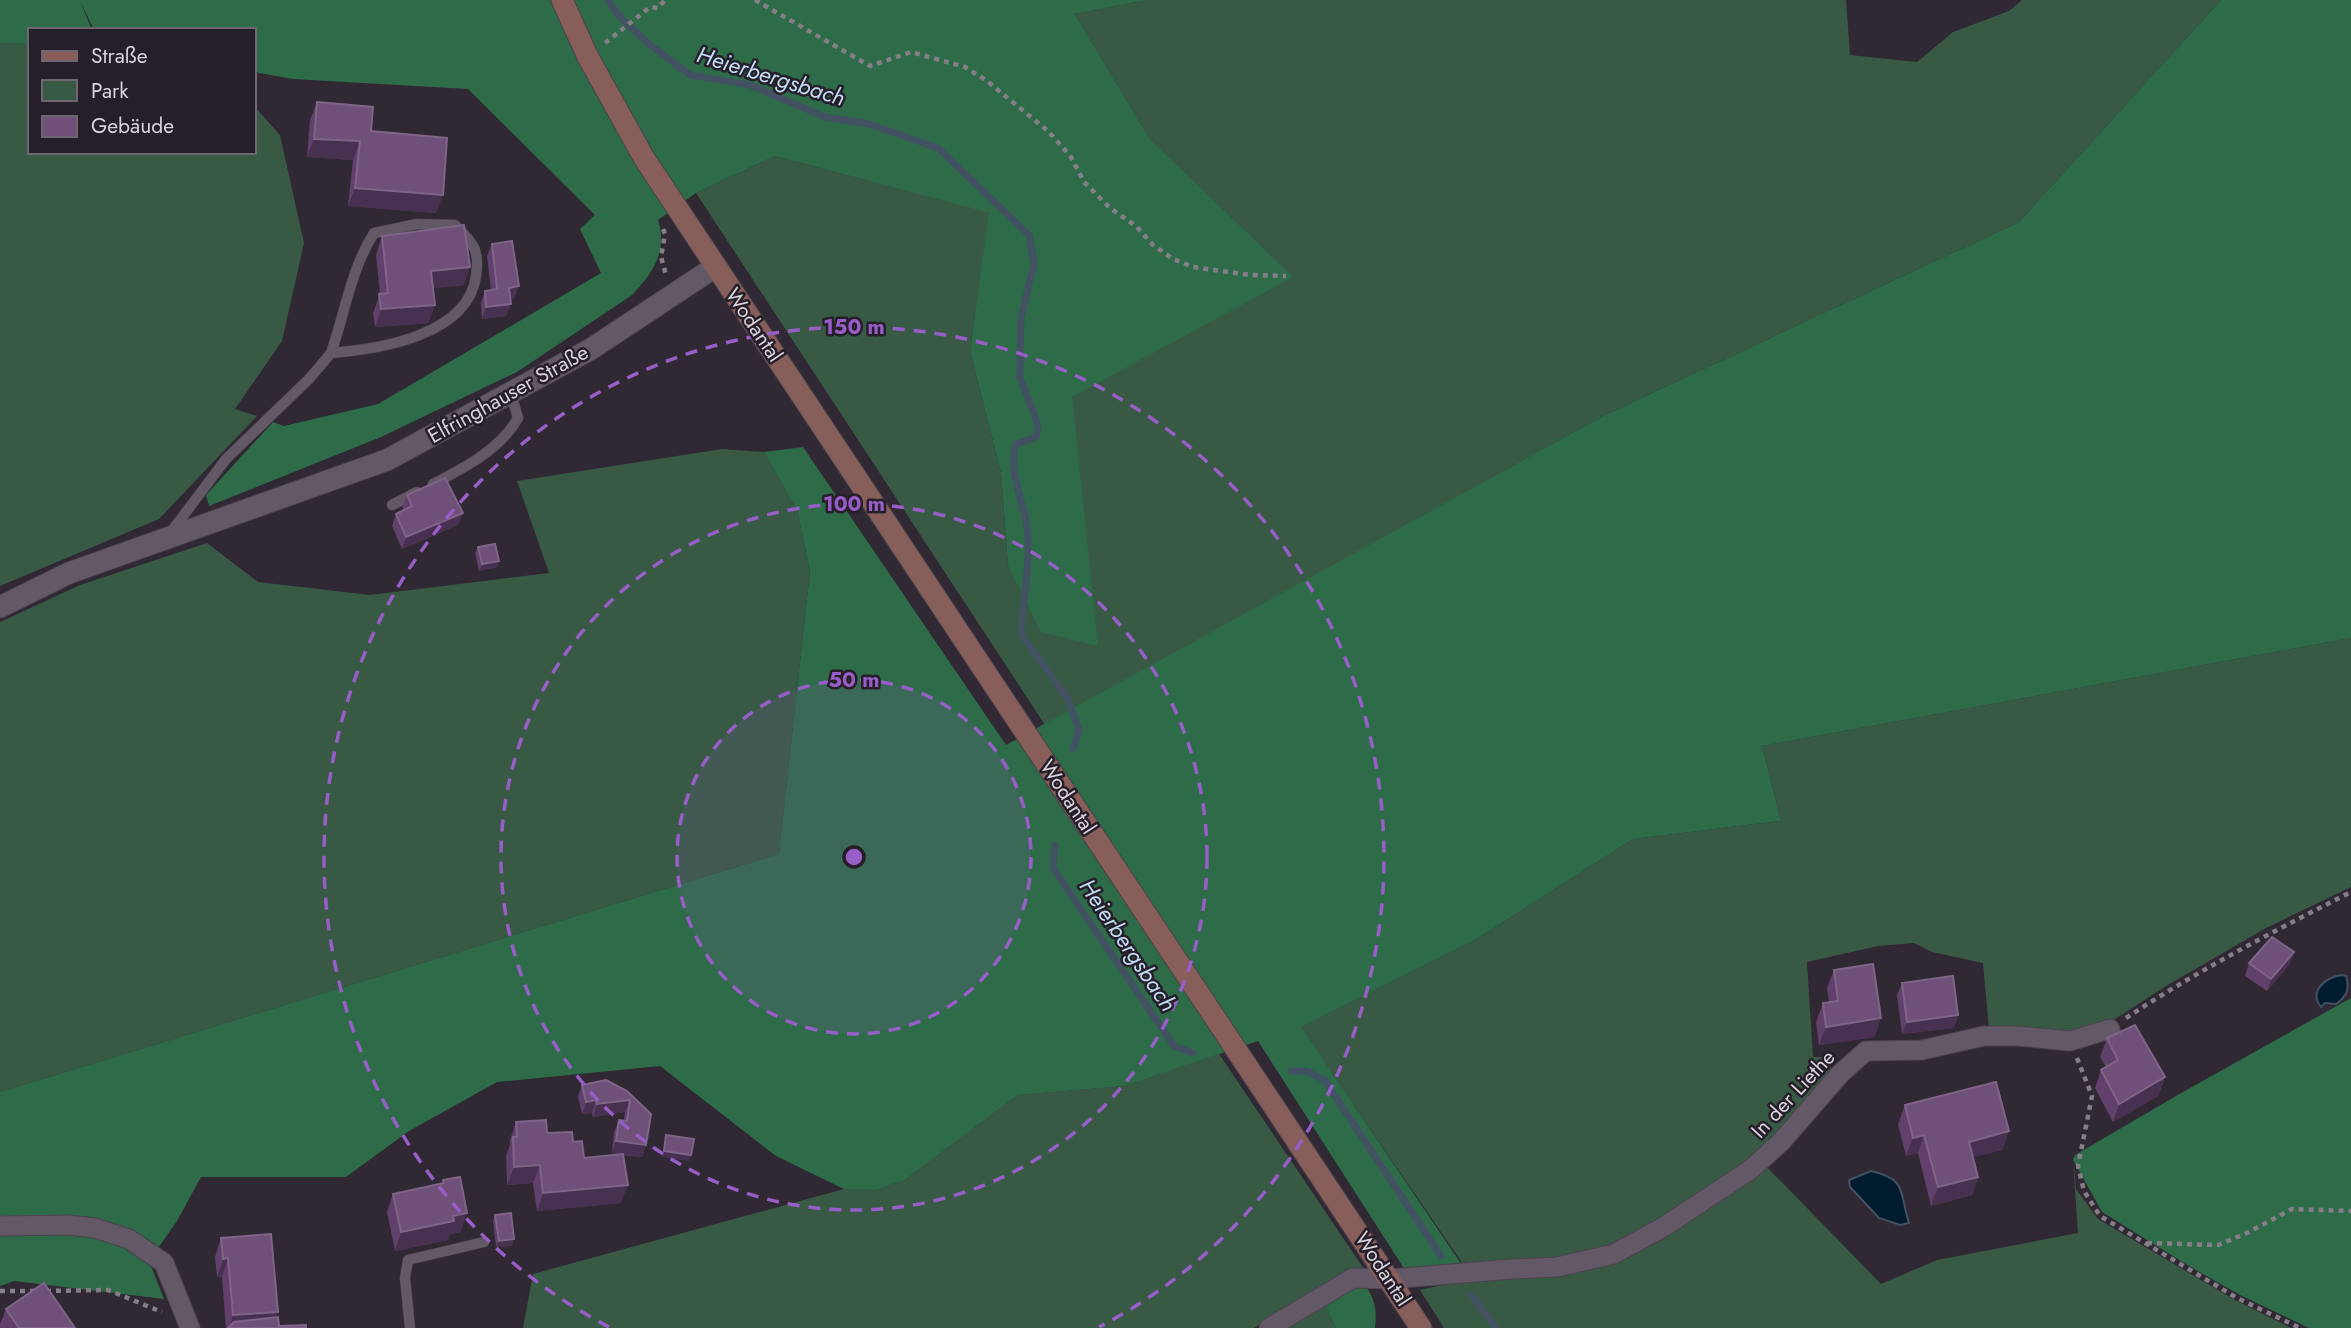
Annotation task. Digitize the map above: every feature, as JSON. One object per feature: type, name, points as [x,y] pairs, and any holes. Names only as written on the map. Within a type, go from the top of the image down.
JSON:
[{"type":"main road","points":[[562,0],[588,57],[644,158],[715,267]]},
{"type":"main road","name":"Wodantal","points":[[715,267],[1421,1328]]},
{"type":"street","name":"Elfringhauser Straße","points":[[0,607],[69,573],[387,460],[591,349],[715,267]]},
{"type":"street","name":"In der Liethe","points":[[1269,1328],[1353,1278],[1390,1279],[1557,1267],[1614,1254],[1665,1226],[1750,1170],[1780,1142],[1840,1074],[1866,1051],[1922,1050],[1984,1036],[2070,1041],[2110,1029]]},
{"type":"street","points":[[0,1226],[69,1225],[95,1228],[129,1239],[164,1263],[187,1320]]},
{"type":"lane","points":[[167,538],[226,459],[309,379],[331,353],[343,320],[350,285],[363,250],[374,233],[417,224],[455,225],[474,244],[478,266],[474,290],[461,310],[433,330],[397,342],[356,351],[331,353]]},
{"type":"lane","points":[[392,505],[474,462],[511,431],[518,418],[512,394]]},
{"type":"lane","points":[[410,1328],[405,1278],[408,1260],[484,1242]]},
{"type":"path","points":[[588,57],[650,8],[658,8],[665,0]]},
{"type":"path","points":[[755,0],[870,66],[911,52],[965,67],[987,81],[1048,131],[1071,157],[1084,182],[1110,208],[1136,226],[1153,245],[1173,259],[1193,267],[1251,275],[1286,276]]},
{"type":"path","points":[[2110,1029],[2172,988],[2271,932],[2351,892]]},
{"type":"path","points":[[2070,1041],[2092,1096],[2078,1166],[2084,1191],[2100,1216],[2237,1298],[2300,1328]]},
{"type":"path","points":[[2145,1243],[2218,1245],[2292,1209],[2351,1211]]},
{"type":"path","points":[[0,1291],[108,1290],[159,1312],[187,1320]]},
{"type":"green space","points":[[0,0],[1147,0],[1075,14],[1150,139],[1293,277],[1072,397],[1098,646],[1041,632],[1008,565],[1001,473],[970,351],[989,213],[775,156],[696,193],[658,220],[661,242],[657,261],[632,295],[517,372],[381,437],[209,506],[206,495],[273,422],[284,426],[378,404],[601,273],[580,229],[595,215],[468,89],[293,79],[256,72],[256,28],[93,28],[80,1],[91,28],[28,28],[28,44],[0,43]]},
{"type":"green space","points":[[1147,0],[1846,0],[1850,55],[1917,62],[1953,32],[2009,11],[2022,0],[2221,0],[2019,222],[1605,415],[1045,725],[696,193],[775,156],[990,213],[970,351],[1001,473],[1008,565],[1097,645],[1071,397],[1292,277],[1150,139],[1075,14]]},
{"type":"green space","points":[[2221,0],[2351,0],[2351,638],[1762,746],[1781,821],[1633,839],[1475,940],[1301,1027],[1462,1265],[1405,1270],[1258,1041],[1125,1086],[1018,1095],[905,1180],[876,1190],[844,1189],[776,1156],[660,1066],[497,1082],[409,1131],[346,1177],[201,1177],[177,1221],[149,1261],[164,1299],[14,1281],[0,1286],[0,1092],[779,854],[810,571],[797,510],[764,452],[803,447],[1006,745],[1605,415],[2019,222]]},
{"type":"green space","points":[[0,43],[28,44],[28,154],[256,154],[256,108],[280,135],[304,243],[282,341],[235,409],[257,416],[159,519],[0,586]]},
{"type":"green space","points":[[722,449],[764,452],[797,510],[810,571],[779,854],[0,1092],[0,622],[80,585],[207,543],[258,582],[370,595],[549,573],[517,481]]},
{"type":"green space","points":[[2351,638],[2351,887],[2266,928],[2166,986],[2109,1023],[2069,1035],[1989,1029],[1983,963],[1932,952],[1914,943],[1878,946],[1807,962],[1813,1057],[1827,1057],[1832,1071],[1781,1130],[1729,1179],[1608,1248],[1561,1262],[1463,1264],[1300,1027],[1475,940],[1633,839],[1781,821],[1762,746]]},
{"type":"green space","points":[[2351,998],[2351,1328],[2309,1328],[2240,1295],[2102,1212],[2073,1160],[2075,1155],[2183,1092]]},
{"type":"green space","points":[[1219,1054],[1364,1269],[1347,1275],[1254,1328],[523,1328],[533,1274],[844,1189],[876,1190],[905,1180],[1018,1095],[1125,1086]]},
{"type":"green space","points":[[2073,1160],[2076,1189],[2098,1219],[2235,1300],[2291,1328],[1444,1328],[1420,1290],[1479,1277],[1562,1272],[1764,1164],[1881,1284],[1937,1260],[2078,1233]]},
{"type":"green space","points":[[1364,1284],[1374,1304],[1375,1328],[1336,1328],[1325,1305],[1348,1286]]},
{"type":"green space","points":[[1325,1305],[1336,1328],[1277,1328]]},
{"type":"water","points":[[2346,976],[2347,981],[2345,995],[2336,1004],[2325,1003],[2321,1007],[2318,990],[2325,982]]},
{"type":"water","points":[[1871,1171],[1883,1174],[1897,1183],[1909,1223],[1900,1225],[1879,1218],[1850,1187],[1849,1180]]},
{"type":"building","points":[[317,102],[373,107],[371,131],[447,138],[443,195],[355,188],[360,141],[314,139]]},
{"type":"building","points":[[464,225],[470,267],[431,271],[435,305],[381,309],[379,294],[388,293],[382,236]]},
{"type":"building","points":[[512,241],[519,286],[509,288],[511,304],[486,307],[485,291],[497,289],[492,244]]},
{"type":"building","points":[[445,478],[463,513],[406,537],[396,514],[412,506],[407,495]]},
{"type":"building","points":[[495,544],[499,561],[482,564],[478,547]]},
{"type":"building","points":[[2272,937],[2294,952],[2271,979],[2249,963]]},
{"type":"building","points":[[1873,964],[1881,1018],[1826,1027],[1823,1003],[1838,1001],[1834,970]]},
{"type":"building","points":[[1953,976],[1958,1015],[1907,1022],[1902,983]]},
{"type":"building","points":[[2135,1025],[2165,1077],[2119,1104],[2101,1070],[2118,1060],[2107,1038]]},
{"type":"building","points":[[606,1080],[627,1091],[651,1114],[646,1145],[616,1141],[619,1120],[627,1121],[630,1100],[597,1104],[596,1100],[586,1102],[582,1085]]},
{"type":"building","points":[[1996,1082],[2009,1131],[1969,1142],[1978,1177],[1938,1187],[1924,1135],[1913,1138],[1905,1105]]},
{"type":"building","points":[[546,1120],[547,1133],[572,1132],[573,1142],[582,1141],[584,1158],[623,1154],[628,1185],[543,1193],[540,1165],[514,1167],[513,1137],[517,1137],[516,1122]]},
{"type":"building","points":[[666,1135],[694,1139],[691,1155],[664,1151]]},
{"type":"building","points":[[460,1177],[467,1213],[453,1216],[454,1221],[401,1232],[393,1194]]},
{"type":"building","points":[[511,1213],[514,1239],[499,1241],[495,1215]]},
{"type":"building","points":[[271,1234],[278,1312],[233,1315],[228,1258],[223,1259],[221,1238]]},
{"type":"building","points":[[44,1283],[75,1328],[19,1328],[6,1309]]},
{"type":"building","points":[[278,1317],[279,1326],[306,1325],[306,1328],[228,1328],[234,1322]]},
{"type":"waterway","name":"Heierbergsbach","points":[[608,0],[619,16],[649,44],[690,75],[750,85],[825,117],[869,124],[938,148],[1029,235],[1034,264],[1021,318],[1020,377],[1038,425],[1036,437],[1016,444],[1014,455],[1015,478],[1028,535],[1021,634],[1068,699],[1079,730],[1073,749]]},
{"type":"waterway","name":"Heierbergsbach","points":[[1055,845],[1053,868],[1174,1046],[1193,1053]]},
{"type":"waterway","name":"Heierbergsbach","points":[[1291,1071],[1307,1071],[1325,1081],[1441,1256]]},
{"type":"waterway","name":"Heierbergsbach","points":[[1471,1295],[1496,1328]]}]
